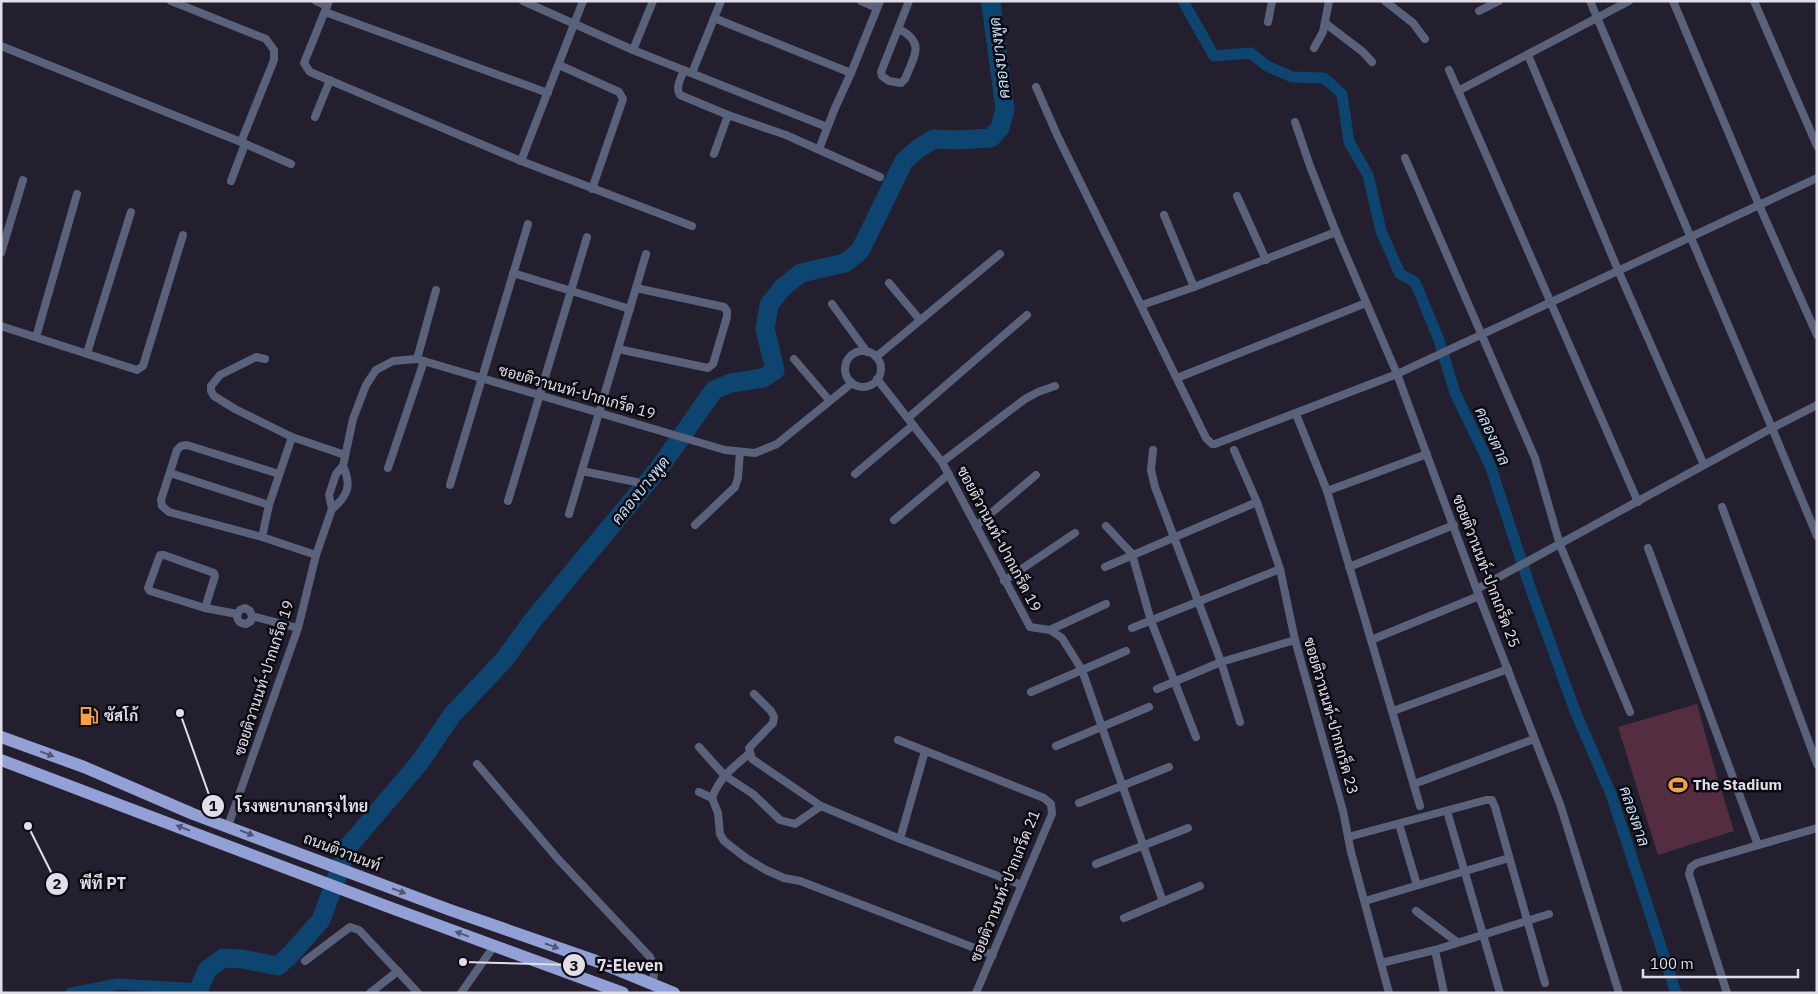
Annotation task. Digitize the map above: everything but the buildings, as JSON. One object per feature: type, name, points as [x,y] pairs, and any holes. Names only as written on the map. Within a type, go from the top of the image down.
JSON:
[{"type":"main road","name":"ถนนติวานนท์","points":[[1,737],[84,767],[168,803],[353,874],[596,961],[674,993]]},
{"type":"main road","points":[[1,760],[623,993]]},
{"type":"street","points":[[171,1],[266,39],[274,50],[274,60],[231,181]]},
{"type":"street","points":[[316,1],[548,93]]},
{"type":"street","points":[[523,1],[634,50],[827,127]]},
{"type":"street","points":[[521,161],[583,1]]},
{"type":"street","points":[[634,50],[653,1]]},
{"type":"street","points":[[692,73],[721,1]]},
{"type":"street","points":[[819,149],[878,4],[861,1]]},
{"type":"street","points":[[899,29],[911,35],[916,49],[905,79],[897,83],[885,79],[881,72],[909,1]]},
{"type":"street","points":[[1268,22],[1272,1]]},
{"type":"street","points":[[1314,48],[1321,37],[1328,1]]},
{"type":"street","points":[[1385,1],[1413,23],[1425,39]]},
{"type":"street","points":[[1479,11],[1499,1]]},
{"type":"street","points":[[1590,1],[1817,536]]},
{"type":"street","points":[[1458,91],[1629,1]]},
{"type":"street","points":[[1673,1],[1759,205],[1817,335]]},
{"type":"street","points":[[1754,1],[1817,146]]},
{"type":"street","points":[[327,6],[304,64],[310,72],[521,161],[692,226]]},
{"type":"street","points":[[714,18],[851,74]]},
{"type":"street","points":[[1325,23],[1363,52],[1372,62]]},
{"type":"street","points":[[1,46],[291,164]]},
{"type":"street","points":[[1528,55],[1618,270],[1704,465]]},
{"type":"street","points":[[559,65],[620,92],[623,100],[592,189]]},
{"type":"street","points":[[684,70],[677,92],[680,95],[819,149],[880,177]]},
{"type":"street","points":[[1449,70],[1638,502]]},
{"type":"street","points":[[315,117],[330,80]]},
{"type":"street","points":[[1036,87],[1058,137],[1206,438],[1212,444],[1296,414],[1397,374],[1817,178]]},
{"type":"street","points":[[714,154],[728,115]]},
{"type":"street","name":"ซอยติวานนท์-ปากเกร็ด 25","points":[[1295,122],[1336,232],[1397,374],[1478,593],[1560,804],[1619,993]]},
{"type":"street","points":[[1405,158],[1483,334],[1535,458],[1560,545],[1630,712]]},
{"type":"street","points":[[1,253],[23,180]]},
{"type":"street","points":[[36,337],[77,194]]},
{"type":"street","points":[[1237,196],[1266,260]]},
{"type":"street","points":[[87,353],[130,212]]},
{"type":"street","points":[[1164,215],[1194,288]]},
{"type":"street","points":[[450,485],[528,224]]},
{"type":"street","points":[[1142,305],[1194,288],[1336,232]]},
{"type":"street","points":[[1,326],[137,370],[143,366],[183,235]]},
{"type":"street","points":[[508,501],[587,237]]},
{"type":"street","points":[[569,514],[646,254]]},
{"type":"street","points":[[876,357],[1000,254]]},
{"type":"street","points":[[513,273],[630,309]]},
{"type":"street","points":[[889,283],[920,320]]},
{"type":"street","points":[[618,349],[708,368],[713,364],[727,317],[727,311],[724,307],[636,288]]},
{"type":"street","points":[[388,468],[421,360],[436,290]]},
{"type":"street","points":[[1177,378],[1366,303]]},
{"type":"street","points":[[832,304],[867,352],[876,357],[880,368],[877,379],[869,386],[863,387],[852,383],[845,372],[847,361],[856,352],[867,352]]},
{"type":"street","points":[[908,418],[1027,315]]},
{"type":"street","points":[[265,359],[256,357],[220,375],[211,386],[214,396],[292,438],[345,455]]},
{"type":"street","points":[[794,359],[829,400]]},
{"type":"street","name":"ซอยติวานนท์-ปากเกร็ด 19","points":[[228,826],[298,628],[316,555],[332,509],[329,495],[336,474],[343,466],[353,419],[366,385],[376,370],[392,362],[421,360],[725,450],[755,453],[777,444],[852,383]]},
{"type":"street","name":"ซอยติวานนท์-ปากเกร็ด 19","points":[[877,379],[942,462],[1004,581],[1030,626],[1050,630],[1062,638],[1082,670],[1163,902]]},
{"type":"street","points":[[942,462],[1025,399],[1055,386]]},
{"type":"street","points":[[1371,640],[1478,593],[1520,566],[1817,405]]},
{"type":"street","points":[[1296,414],[1327,491],[1420,806]]},
{"type":"street","points":[[854,474],[913,425]]},
{"type":"street","points":[[262,537],[269,505],[292,438]]},
{"type":"street","points":[[279,474],[187,445],[181,446],[177,450],[161,500],[162,506],[169,512],[262,537],[316,555]]},
{"type":"street","points":[[1153,450],[1152,476],[1221,662],[1240,722]]},
{"type":"street","name":"ซอยติวานนท์-ปากเกร็ด 23","points":[[1234,450],[1257,502],[1280,569],[1295,640],[1343,811],[1348,837],[1389,993]]},
{"type":"street","points":[[695,525],[735,487],[738,478],[740,452]]},
{"type":"street","points":[[1327,491],[1427,454]]},
{"type":"street","name":"ซอยติวานนท์-ปากเกร็ด 19","points":[[332,509],[342,501],[346,491],[349,478],[343,466]]},
{"type":"street","points":[[582,470],[636,482]]},
{"type":"street","points":[[170,473],[269,505]]},
{"type":"street","points":[[894,520],[949,474]]},
{"type":"street","points":[[976,526],[1036,475]]},
{"type":"street","points":[[1105,567],[1257,502]]},
{"type":"street","points":[[1722,507],[1817,764]]},
{"type":"street","points":[[1349,567],[1454,525]]},
{"type":"street","points":[[1106,526],[1132,554],[1151,621],[1196,737]]},
{"type":"street","points":[[1004,581],[1075,533]]},
{"type":"street","points":[[1648,548],[1758,845]]},
{"type":"street","points":[[205,608],[215,576],[214,573],[160,555],[148,588],[150,591],[205,608],[237,614],[237,619],[241,623],[246,624],[251,621],[252,616],[298,628]]},
{"type":"street","points":[[1132,628],[1280,569]]},
{"type":"street","points":[[1050,630],[1106,604]]},
{"type":"street","points":[[1157,689],[1221,662],[1295,640]]},
{"type":"street","points":[[1031,692],[1126,651]]},
{"type":"street","points":[[1393,711],[1508,669]]},
{"type":"street","points":[[754,694],[774,717],[773,723],[749,748],[749,754],[752,759],[821,806],[900,839],[1022,885]]},
{"type":"street","points":[[1056,746],[1149,707]]},
{"type":"street","points":[[1414,784],[1534,738]]},
{"type":"street","name":"ซอยติวานนท์-ปากเกร็ด 21","points":[[898,740],[1044,798],[1051,804],[1052,814],[976,993]]},
{"type":"street","points":[[699,748],[724,775],[753,794],[780,820],[794,824],[821,806]]},
{"type":"street","points":[[900,839],[925,751]]},
{"type":"street","points":[[712,798],[724,775],[749,754]]},
{"type":"street","points":[[477,764],[558,859],[650,957],[654,964],[655,975],[652,984]]},
{"type":"street","points":[[1079,803],[1169,767]]},
{"type":"street","points":[[699,792],[712,798],[718,813],[720,834],[724,841],[766,870],[784,878],[808,884],[993,955]]},
{"type":"street","points":[[1348,837],[1492,800],[1545,983]]},
{"type":"street","points":[[1447,811],[1500,993]]},
{"type":"street","points":[[1399,824],[1418,885]]},
{"type":"street","points":[[1096,864],[1188,828]]},
{"type":"street","points":[[1727,993],[1689,874],[1691,867],[1697,862],[1817,828]]},
{"type":"street","points":[[1365,901],[1509,858]]},
{"type":"street","points":[[1124,918],[1200,886]]},
{"type":"street","points":[[1416,911],[1457,942]]},
{"type":"street","points":[[1382,963],[1435,950],[1549,914]]},
{"type":"street","points":[[305,961],[350,928],[354,928],[359,930],[418,993]]},
{"type":"street","points":[[461,993],[494,946]]},
{"type":"street","points":[[1435,950],[1444,993]]},
{"type":"street","points":[[370,993],[398,972]]},
{"type":"shaded area","name":"The Stadium","points":[[1697,704],[1734,831],[1658,855],[1618,727]]},
{"type":"waterway","name":"คลองบางพูด","points":[[199,993],[207,970],[223,958],[242,959],[278,966],[321,920],[348,847],[420,762],[452,715],[504,660],[533,620],[660,467],[714,390],[731,383],[763,378],[775,370],[765,329],[769,305],[783,287],[801,273],[845,263],[860,251],[904,161],[919,148],[934,139],[991,138],[1000,128],[1005,109],[992,1]]},
{"type":"waterway","name":"คลองตาล","points":[[1183,1],[1214,56],[1251,53],[1267,66],[1292,77],[1324,78],[1342,94],[1349,142],[1368,175],[1381,231],[1400,274],[1415,282],[1439,340],[1455,393],[1490,465],[1529,584],[1575,711],[1611,794],[1676,993]]},
{"type":"waterway","points":[[71,993],[118,984],[199,989]]},
{"type":"place","name":"โรงพยาบาลกรุงไทย","points":[[180,713]]},
{"type":"place","name":"ซัสโก้","points":[[89,716]]},
{"type":"place","name":"The Stadium","points":[[1678,785]]},
{"type":"place","name":"พีที PT","points":[[28,826]]},
{"type":"place","name":"7-Eleven","points":[[463,962]]}]
